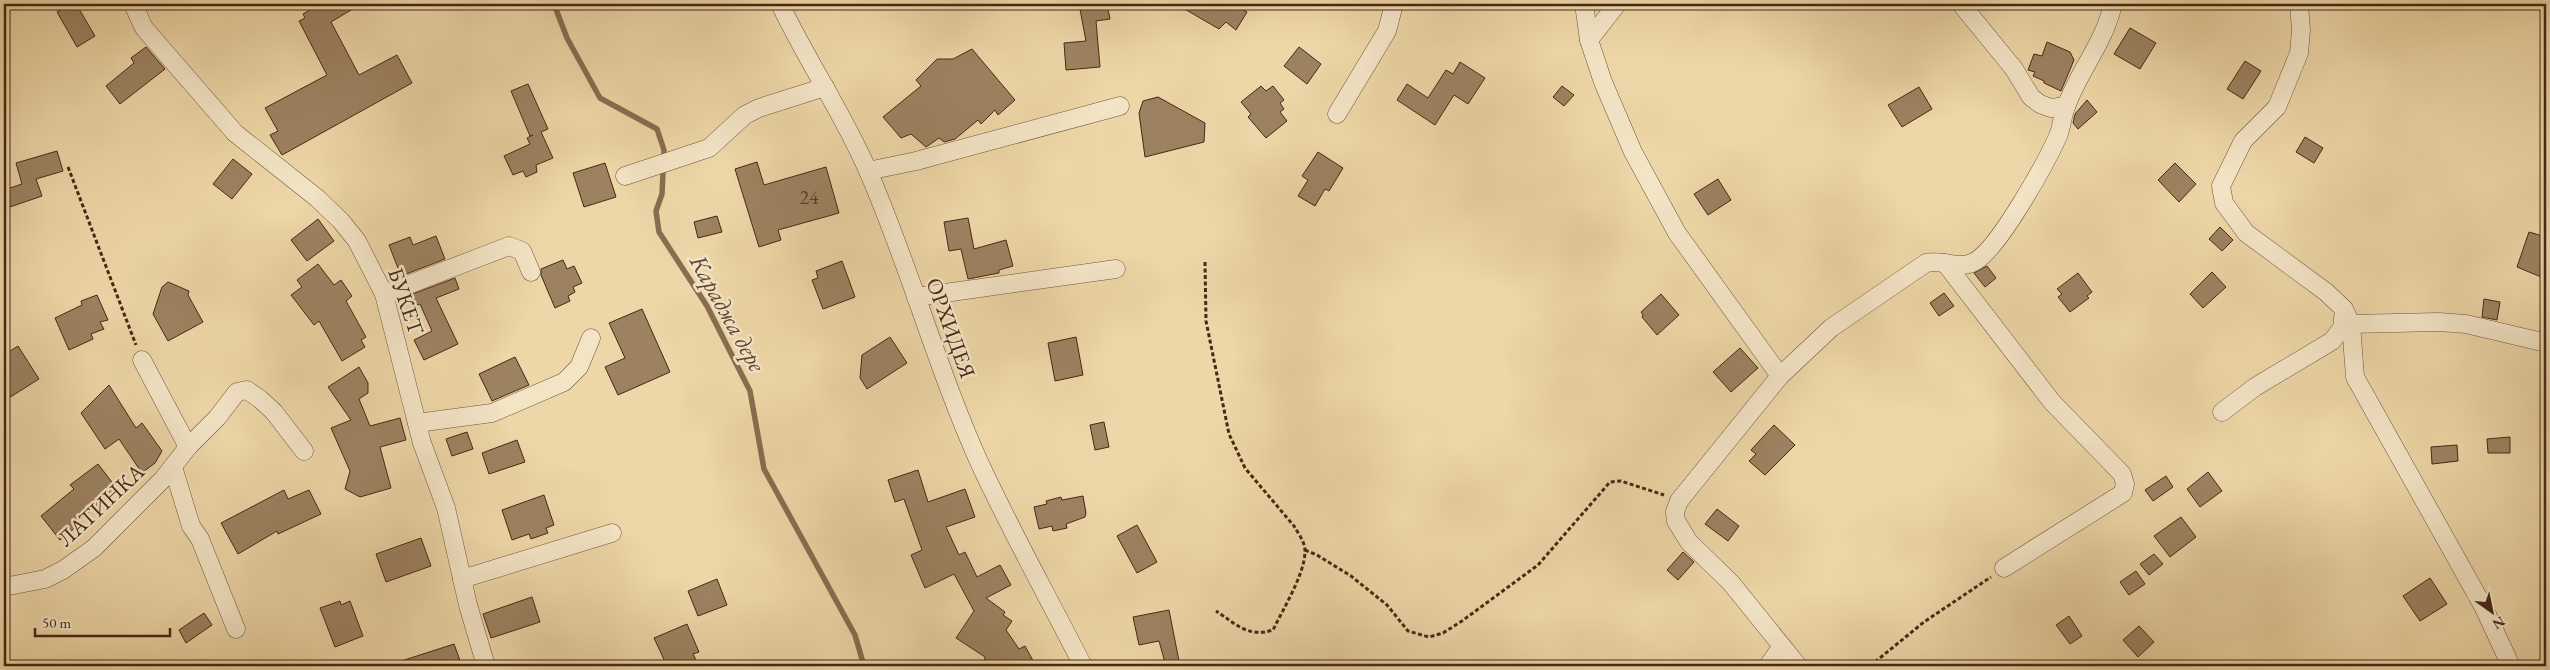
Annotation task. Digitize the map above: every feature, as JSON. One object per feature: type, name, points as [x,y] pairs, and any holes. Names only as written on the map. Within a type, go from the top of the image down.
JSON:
[{"type":"street","name":"БУКЕТ","points":[[133,4],[144,28],[234,133],[317,198],[341,221],[357,241],[384,294],[417,423],[446,508],[462,580],[486,666]]},
{"type":"street","name":"ОРХИДЕЯ","points":[[780,4],[868,171],[934,350],[980,464],[1083,666]]},
{"type":"street","points":[[1337,114],[1388,30],[1394,4]]},
{"type":"street","points":[[1584,4],[1589,40],[1603,82],[1633,152],[1677,233],[1780,376]]},
{"type":"street","points":[[1589,40],[1617,4]]},
{"type":"street","points":[[1961,4],[2014,69],[2031,97],[2040,104],[2051,108],[2066,106]]},
{"type":"street","points":[[1798,666],[1731,583],[1689,542],[1676,521],[1675,512],[1679,501],[1780,376],[1831,328],[1926,263],[1936,260],[1960,265],[1974,262],[1986,252],[2027,194],[2059,135],[2066,106],[2108,26],[2113,4]]},
{"type":"street","points":[[2299,4],[2301,30],[2299,52],[2277,107],[2243,141],[2221,186],[2224,203],[2246,233],[2326,292],[2348,317],[2355,377],[2483,606],[2511,666]]},
{"type":"street","points":[[625,176],[709,148],[752,112],[825,87]]},
{"type":"street","points":[[868,171],[916,161],[1120,106]]},
{"type":"street","points":[[384,294],[509,246],[522,251],[531,272]]},
{"type":"street","points":[[1946,263],[2052,402],[2122,474],[2125,484],[2123,493],[2004,568]]},
{"type":"street","points":[[916,298],[1116,269]]},
{"type":"street","points":[[2348,317],[2466,324],[2546,343]]},
{"type":"street","points":[[2222,412],[2255,387],[2332,341],[2348,317]]},
{"type":"street","points":[[417,423],[492,413],[564,382],[579,367],[591,338]]},
{"type":"street","points":[[142,360],[188,447]]},
{"type":"street","name":"ЛАТИНКА","points":[[4,587],[45,579],[79,560],[101,541],[173,467],[188,447],[217,418],[237,392],[247,390],[260,399],[274,412],[304,451]]},
{"type":"street","points":[[173,467],[191,526],[200,539],[236,630]]},
{"type":"street","points":[[462,580],[612,533]]},
{"type":"street","points":[[1768,666],[1782,646]]},
{"type":"path","points":[[68,167],[84,204],[103,262],[142,360]]},
{"type":"path","points":[[1205,262],[1206,321],[1229,434],[1245,468],[1294,526],[1301,536],[1305,550],[1300,570],[1273,630],[1261,634],[1246,631],[1216,611]]},
{"type":"path","points":[[2546,382],[2546,406]]},
{"type":"path","points":[[1305,550],[1317,555],[1350,576],[1387,605],[1408,631],[1429,637],[1443,633],[1538,565],[1610,482],[1621,481],[1679,501]]},
{"type":"path","points":[[1870,666],[1924,622],[2004,568]]},
{"type":"path","points":[[120,666],[125,666]]},
{"type":"building","points":[[71,4],[76,4],[95,36],[77,47],[57,12]]},
{"type":"building","points":[[320,4],[361,4],[331,22],[359,75],[397,55],[412,83],[282,155],[270,135],[278,131],[265,108],[327,75],[299,21],[305,18],[303,14]]},
{"type":"building","points":[[1079,4],[1107,4],[1110,19],[1096,21],[1100,67],[1066,70],[1064,43],[1086,41]]},
{"type":"building","points":[[1176,4],[1233,4],[1247,12],[1236,30],[1226,22],[1219,29]]},
{"type":"building","points":[[2130,28],[2156,43],[2140,69],[2114,54]]},
{"type":"building","points":[[2047,42],[2070,52],[2074,60],[2061,91],[2033,76],[2035,72],[2028,70],[2034,54],[2042,56]]},
{"type":"building","points":[[146,47],[165,69],[120,104],[106,86],[134,63],[131,58]]},
{"type":"building","points":[[1299,47],[1321,64],[1307,84],[1284,66]]},
{"type":"building","points":[[972,49],[1015,100],[998,115],[995,110],[981,124],[978,120],[955,139],[944,142],[939,138],[926,147],[911,134],[901,138],[883,117],[921,86],[916,80],[937,59],[953,59]]},
{"type":"building","points":[[2245,61],[2261,71],[2243,99],[2227,89]]},
{"type":"building","points":[[1460,62],[1485,78],[1468,104],[1454,95],[1435,125],[1397,100],[1407,84],[1428,98],[1446,70],[1453,74]]},
{"type":"building","points":[[528,84],[548,129],[541,132],[553,158],[536,165],[537,172],[526,177],[523,171],[513,175],[504,156],[530,144],[527,138],[533,135],[530,136],[511,91]]},
{"type":"building","points":[[1261,86],[1266,91],[1273,86],[1284,100],[1280,103],[1284,109],[1280,112],[1287,121],[1266,138],[1248,117],[1251,114],[1241,102]]},
{"type":"building","points":[[1562,86],[1574,95],[1564,106],[1553,97]]},
{"type":"building","points":[[1919,87],[1932,109],[1902,127],[1888,105]]},
{"type":"building","points":[[1158,97],[1205,123],[1204,142],[1145,157],[1139,113],[1143,101]]},
{"type":"building","points":[[2087,100],[2097,112],[2078,129],[2073,123],[2075,114]]},
{"type":"building","points":[[2305,137],[2323,148],[2314,163],[2296,152]]},
{"type":"building","points":[[57,151],[63,171],[36,179],[42,196],[4,209],[4,190],[22,184],[16,163]]},
{"type":"building","points":[[1318,152],[1343,168],[1329,191],[1325,189],[1315,206],[1298,196],[1308,180],[1302,176]]},
{"type":"building","points":[[233,159],[252,174],[232,199],[213,184]]},
{"type":"building","points":[[757,162],[764,185],[826,167],[839,213],[778,230],[781,240],[759,247],[735,169]]},
{"type":"building","points":[[605,163],[616,197],[584,207],[573,173]]},
{"type":"building","points":[[2175,163],[2196,184],[2179,202],[2158,180]]},
{"type":"building","points":[[1718,179],[1731,200],[1708,215],[1694,194]]},
{"type":"building","points":[[717,216],[722,232],[698,238],[694,222]]},
{"type":"building","points":[[968,218],[974,249],[1006,240],[1013,266],[999,270],[999,273],[968,279],[961,249],[949,251],[944,222]]},
{"type":"building","points":[[318,219],[334,241],[307,261],[291,240]]},
{"type":"building","points":[[2220,227],[2233,240],[2222,251],[2209,239]]},
{"type":"building","points":[[2529,232],[2546,237],[2546,279],[2517,267]]},
{"type":"building","points":[[436,236],[445,259],[401,276],[389,245],[410,237],[413,245]]},
{"type":"building","points":[[563,260],[567,269],[574,266],[582,283],[573,287],[575,292],[568,296],[570,301],[555,308],[541,275],[541,269]]},
{"type":"building","points":[[842,261],[855,297],[823,309],[812,280],[818,278],[816,271]]},
{"type":"building","points":[[318,264],[334,285],[341,280],[352,296],[346,301],[366,337],[361,340],[365,347],[342,361],[319,321],[314,325],[291,295],[302,287],[297,280]]},
{"type":"building","points":[[1987,266],[1996,278],[1985,287],[1974,273]]},
{"type":"building","points":[[2212,272],[2226,287],[2203,308],[2190,294]]},
{"type":"building","points":[[2078,273],[2092,292],[2087,296],[2089,298],[2070,312],[2058,297],[2062,294],[2057,289]]},
{"type":"building","points":[[455,278],[459,289],[436,298],[458,344],[424,360],[414,340],[432,331],[420,304],[415,306],[410,295]]},
{"type":"building","points":[[168,282],[189,291],[188,295],[203,322],[168,341],[153,314],[162,287]]},
{"type":"building","points":[[1944,293],[1954,306],[1939,316],[1930,303]]},
{"type":"building","points":[[1661,294],[1679,315],[1657,335],[1642,317],[1641,312]]},
{"type":"building","points":[[97,295],[108,320],[100,322],[104,329],[91,334],[93,339],[69,350],[55,318],[82,305],[81,301]]},
{"type":"building","points":[[2484,299],[2500,302],[2497,320],[2482,317]]},
{"type":"building","points":[[642,309],[670,372],[618,395],[605,367],[625,358],[609,323]]},
{"type":"building","points":[[890,337],[907,363],[867,389],[860,378],[862,355]]},
{"type":"building","points":[[1076,337],[1083,375],[1055,381],[1048,343]]},
{"type":"building","points":[[18,346],[39,379],[4,401],[4,355]]},
{"type":"building","points":[[1740,348],[1758,368],[1731,392],[1713,372]]},
{"type":"building","points":[[515,357],[529,385],[492,401],[479,374]]},
{"type":"building","points":[[359,367],[368,383],[368,393],[359,399],[370,426],[400,418],[406,440],[380,447],[391,488],[360,497],[345,489],[350,471],[331,428],[351,420],[328,387]]},
{"type":"building","points":[[109,385],[136,428],[142,423],[162,451],[155,463],[142,473],[119,439],[105,449],[81,413]]},
{"type":"building","points":[[1104,422],[1109,447],[1095,450],[1090,425]]},
{"type":"building","points":[[1774,425],[1795,445],[1765,475],[1749,461],[1756,454],[1751,450]]},
{"type":"building","points":[[467,432],[473,449],[452,456],[446,439]]},
{"type":"building","points":[[2510,437],[2510,453],[2488,453],[2487,439]]},
{"type":"building","points":[[517,440],[525,462],[489,474],[482,453]]},
{"type":"building","points":[[2457,445],[2458,461],[2432,464],[2431,447]]},
{"type":"building","points":[[98,464],[118,490],[79,520],[81,523],[60,540],[41,516],[74,489],[70,485]]},
{"type":"building","points":[[918,470],[928,502],[965,489],[975,517],[946,527],[959,555],[965,552],[977,577],[1000,565],[1011,585],[986,598],[1005,612],[1003,615],[1012,621],[1006,630],[1019,649],[1025,646],[1036,666],[984,666],[985,657],[956,638],[974,611],[954,574],[925,588],[911,555],[922,550],[904,499],[895,502],[888,480]]},
{"type":"building","points":[[2208,472],[2222,491],[2200,507],[2187,489]]},
{"type":"building","points":[[2166,476],[2173,487],[2153,501],[2145,490]]},
{"type":"building","points":[[284,490],[288,499],[309,490],[321,514],[278,534],[277,531],[238,554],[221,523]]},
{"type":"building","points":[[544,495],[554,525],[546,528],[548,533],[531,539],[529,534],[512,540],[502,510]]},
{"type":"building","points":[[1083,496],[1085,517],[1066,524],[1067,528],[1053,531],[1052,526],[1039,529],[1034,507],[1047,504],[1046,501],[1061,497],[1062,500]]},
{"type":"building","points":[[1717,509],[1739,526],[1728,541],[1705,524]]},
{"type":"building","points":[[2181,517],[2196,537],[2170,557],[2154,536]]},
{"type":"building","points":[[1137,525],[1157,562],[1137,573],[1117,536]]},
{"type":"building","points":[[421,538],[431,566],[386,582],[376,554]]},
{"type":"building","points":[[1683,552],[1694,562],[1678,580],[1667,570]]},
{"type":"building","points":[[2154,554],[2163,564],[2149,575],[2140,564]]},
{"type":"building","points":[[2136,571],[2145,584],[2129,595],[2120,582]]},
{"type":"building","points":[[2430,578],[2447,604],[2420,621],[2403,596]]},
{"type":"building","points":[[717,579],[727,605],[698,616],[688,591]]},
{"type":"building","points":[[532,597],[540,622],[491,638],[483,614]]},
{"type":"building","points":[[340,601],[341,605],[350,601],[363,636],[335,647],[320,608]]},
{"type":"building","points":[[1169,610],[1180,666],[1166,666],[1159,641],[1139,645],[1133,617]]},
{"type":"building","points":[[204,613],[212,625],[186,643],[179,630]]},
{"type":"building","points":[[2069,616],[2082,636],[2070,644],[2056,625]]},
{"type":"building","points":[[687,624],[699,652],[693,654],[699,666],[667,666],[654,638]]},
{"type":"building","points":[[2139,626],[2154,642],[2138,657],[2123,640]]},
{"type":"building","points":[[454,644],[462,666],[395,666],[395,663]]},
{"type":"waterway","name":"Караджа дере","points":[[554,4],[567,38],[600,98],[657,129],[664,150],[662,194],[656,211],[659,232],[707,306],[750,391],[764,469],[855,635],[864,666]]}]
